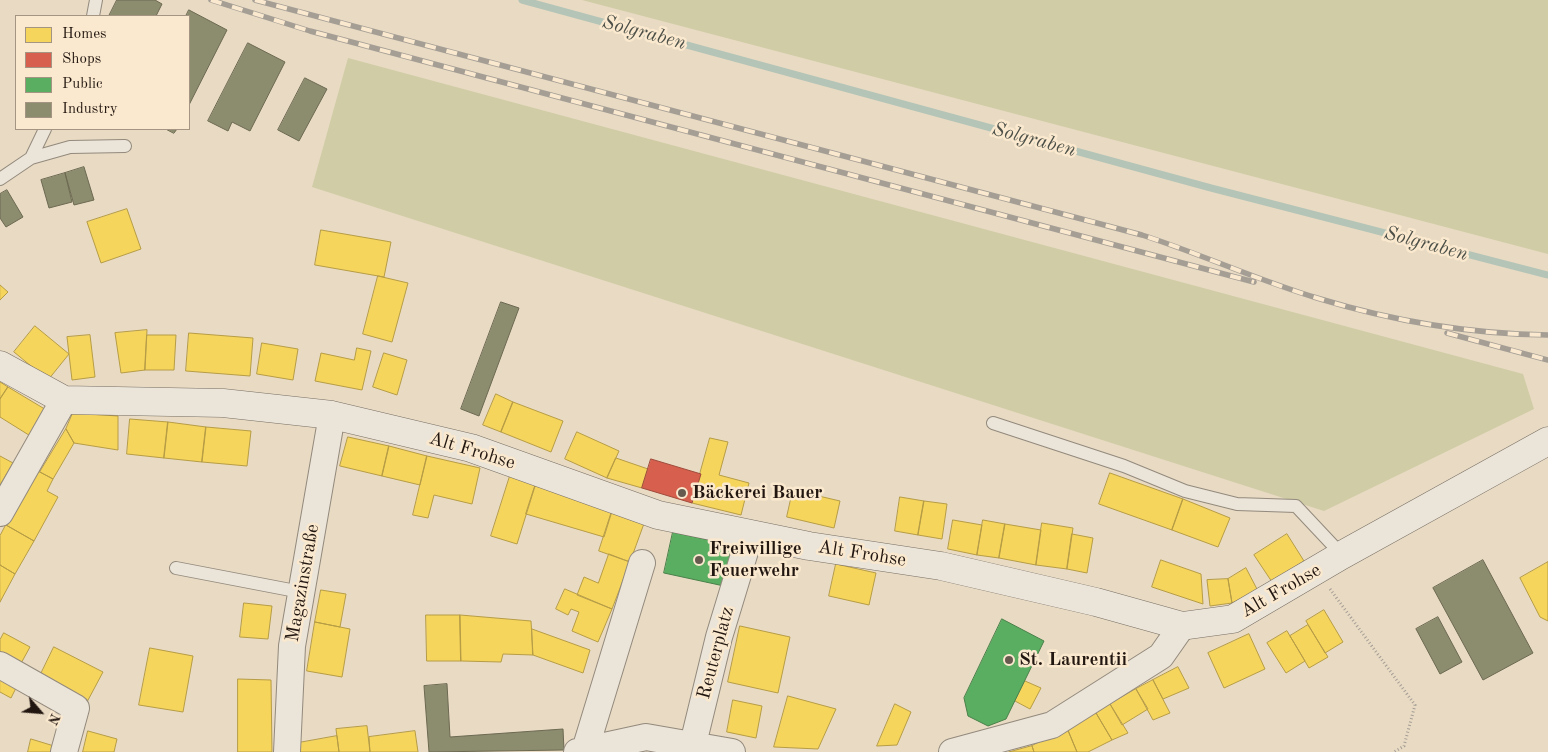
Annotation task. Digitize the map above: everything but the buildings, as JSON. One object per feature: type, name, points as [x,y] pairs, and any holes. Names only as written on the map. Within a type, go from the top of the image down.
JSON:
[{"type":"street","name":"Alt Frohse","points":[[0,365],[64,400],[223,402],[332,415],[472,448],[658,515],[808,546],[941,566],[1096,602],[1182,626],[1233,619],[1342,555],[1548,441]]},
{"type":"street","points":[[0,513],[64,400]]},
{"type":"street","name":"Magazinstraße","points":[[287,752],[292,646],[332,415]]},
{"type":"street","name":"Reuterplatz","points":[[693,744],[719,637],[750,534]]},
{"type":"street","points":[[581,751],[642,563]]},
{"type":"street","points":[[952,752],[1052,725],[1161,656],[1182,626]]},
{"type":"street","points":[[0,665],[76,708],[64,752]]},
{"type":"street","points":[[581,751],[646,737],[732,752]]},
{"type":"lane","points":[[93,15],[96,0]]},
{"type":"lane","points":[[31,158],[44,130]]},
{"type":"lane","points":[[0,179],[31,158],[70,147],[125,146]]},
{"type":"lane","points":[[993,423],[1124,466],[1185,491],[1237,504],[1296,506],[1342,555]]},
{"type":"lane","points":[[176,568],[301,592]]},
{"type":"path","points":[[1316,570],[1415,705],[1404,746],[1394,752]]},
{"type":"shaded area","points":[[582,0],[1548,0],[1548,254]]},
{"type":"shaded area","points":[[348,58],[1523,374],[1534,409],[1324,511],[312,187]]},
{"type":"waterway","name":"Solgraben","points":[[522,0],[1211,188],[1548,275]]},
{"type":"railway","points":[[211,0],[310,31],[1254,282]]},
{"type":"railway","points":[[255,0],[1142,235],[1273,283],[1345,306],[1431,325],[1490,332],[1548,335]]},
{"type":"railway","points":[[1447,333],[1548,360]]},
{"type":"place","name":"Bäckerei Bauer","points":[[682,493]]},
{"type":"place","name":"Freiwillige Feuerwehr","points":[[699,560]]},
{"type":"place","name":"St. Laurentii","points":[[1009,660]]}]
